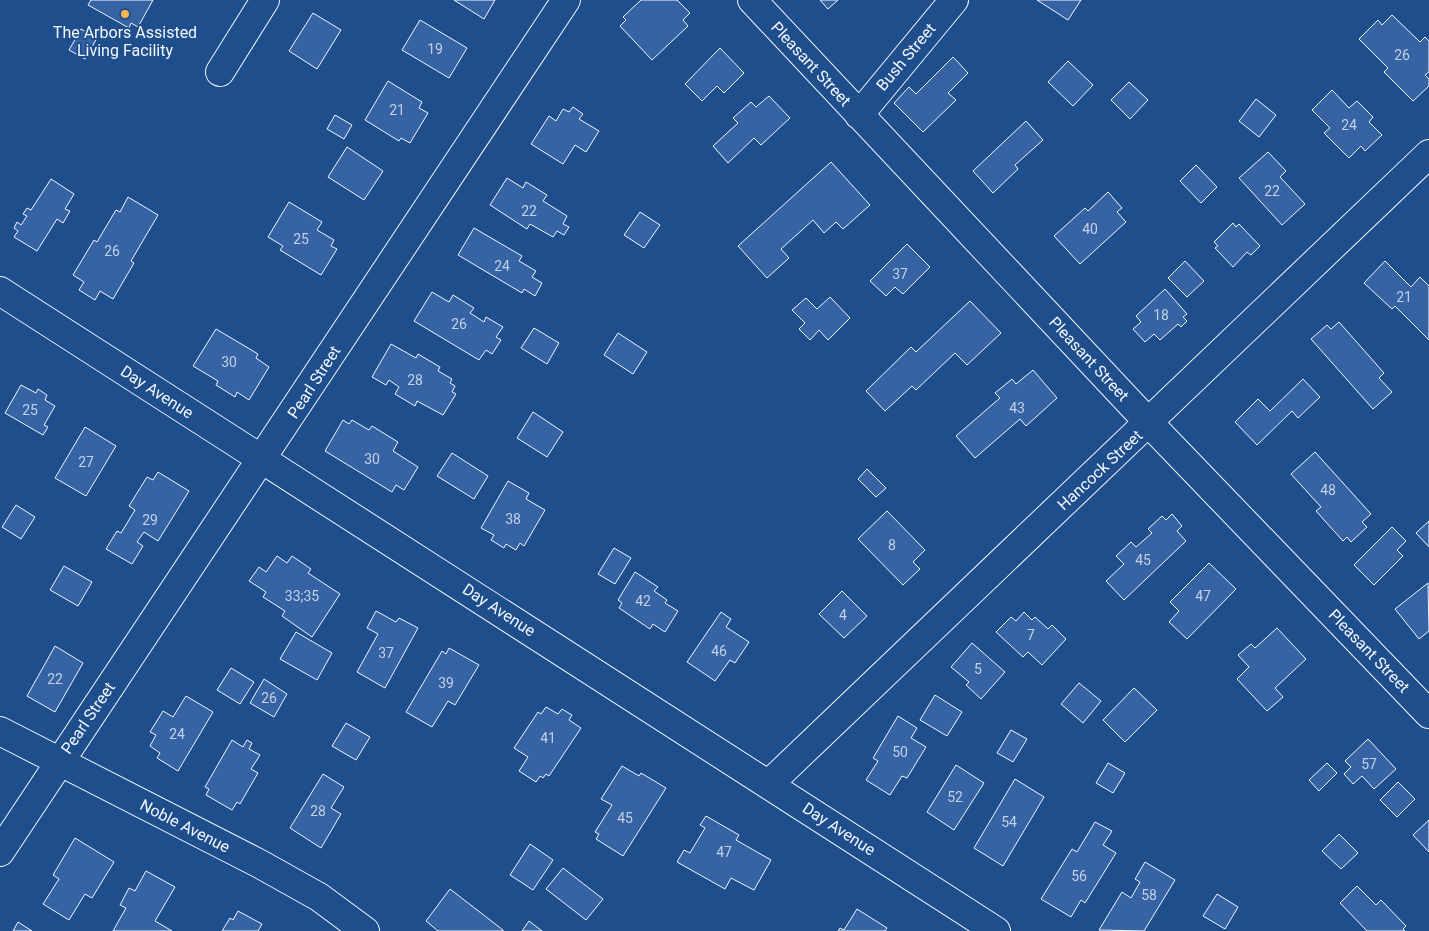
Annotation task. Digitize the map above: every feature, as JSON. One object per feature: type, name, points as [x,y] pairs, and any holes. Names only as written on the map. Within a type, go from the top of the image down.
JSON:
[{"type":"street","points":[[220,72],[265,0]]},
{"type":"street","name":"Pearl Street","points":[[0,852],[58,762],[263,459],[566,0]]},
{"type":"street","name":"Pleasant Street","points":[[752,0],[1150,423],[1429,714]]},
{"type":"street","name":"Bush Street","points":[[859,115],[954,0]]},
{"type":"street","name":"Hancock Street","points":[[769,784],[1150,423],[1429,154]]},
{"type":"street","name":"Day Avenue","points":[[0,291],[996,931]]},
{"type":"street","name":"Noble Avenue","points":[[0,731],[260,864],[319,897],[365,931]]},
{"type":"building","name":"The Arbors Assisted Living Facility","points":[[91,0],[153,0],[138,27],[131,23],[129,28],[88,5]]},
{"type":"building","points":[[454,0],[495,0],[484,19]]},
{"type":"building","points":[[641,0],[677,0],[690,13],[683,20],[688,26],[652,60],[620,26],[626,20],[623,17]]},
{"type":"building","points":[[820,0],[838,0],[828,9]]},
{"type":"building","points":[[1037,0],[1081,0],[1068,20]]},
{"type":"building","points":[[313,13],[341,30],[317,69],[289,51]]},
{"type":"building","points":[[1392,15],[1420,42],[1425,37],[1429,41],[1429,72],[1425,75],[1429,79],[1429,86],[1413,101],[1384,72],[1388,68],[1359,39],[1378,20],[1382,25]]},
{"type":"building","points":[[420,20],[467,48],[449,78],[402,50]]},
{"type":"building","points":[[81,29],[97,38],[85,59],[69,50]]},
{"type":"building","points":[[720,48],[744,73],[724,93],[717,86],[702,101],[685,84]]},
{"type":"building","points":[[953,57],[968,73],[948,93],[956,100],[923,132],[894,103],[909,87],[916,94]]},
{"type":"building","points":[[1068,61],[1093,85],[1073,106],[1048,82]]},
{"type":"building","points":[[388,81],[422,102],[419,108],[428,113],[410,143],[401,138],[399,141],[365,120]]},
{"type":"building","points":[[1129,82],[1148,100],[1130,119],[1111,100]]},
{"type":"building","points":[[1332,90],[1349,108],[1357,101],[1373,117],[1369,122],[1382,135],[1365,151],[1361,146],[1349,158],[1324,133],[1330,128],[1312,110]]},
{"type":"building","points":[[769,96],[790,118],[761,145],[754,138],[728,163],[713,146],[738,123],[733,118],[751,102],[756,107]]},
{"type":"building","points":[[1256,99],[1276,115],[1259,137],[1239,121]]},
{"type":"building","points":[[573,107],[583,114],[579,119],[599,131],[586,152],[575,145],[563,164],[531,144],[549,116],[556,121],[563,109],[569,112]]},
{"type":"building","points":[[335,115],[352,125],[344,139],[327,129]]},
{"type":"building","points":[[1026,121],[1043,140],[1015,165],[1018,169],[993,193],[973,171]]},
{"type":"building","points":[[347,147],[383,171],[364,200],[328,177]]},
{"type":"building","points":[[1268,152],[1286,171],[1280,177],[1305,204],[1282,225],[1239,178]]},
{"type":"building","points":[[831,162],[870,205],[843,229],[836,222],[824,233],[813,220],[781,249],[789,258],[767,278],[738,246]]},
{"type":"building","points":[[1196,165],[1217,187],[1201,203],[1180,181]]},
{"type":"building","points":[[507,178],[523,188],[526,182],[547,195],[543,201],[567,216],[563,224],[569,227],[564,235],[557,231],[553,237],[530,224],[527,229],[490,205]]},
{"type":"building","points":[[51,179],[74,194],[65,209],[70,211],[63,223],[57,219],[37,251],[14,237],[18,231],[14,228],[17,222],[21,225],[27,216],[23,214],[27,208],[31,210]]},
{"type":"building","points":[[1108,192],[1122,208],[1117,212],[1126,222],[1080,264],[1054,236],[1085,208],[1088,211]]},
{"type":"building","points":[[128,197],[158,215],[131,261],[134,263],[113,299],[100,291],[95,300],[79,290],[84,282],[73,275],[94,240],[97,242],[116,210],[120,212]]},
{"type":"building","points":[[289,202],[322,222],[317,230],[334,240],[331,246],[337,249],[321,275],[280,250],[283,246],[268,237]]},
{"type":"building","points":[[640,212],[660,225],[644,248],[624,235]]},
{"type":"building","points":[[1233,223],[1236,227],[1239,224],[1260,246],[1251,255],[1247,252],[1233,267],[1215,248],[1218,246],[1214,242]]},
{"type":"building","points":[[474,228],[522,256],[519,261],[536,271],[532,277],[542,283],[535,296],[524,289],[522,293],[458,255]]},
{"type":"building","points":[[907,244],[930,267],[903,294],[895,287],[886,296],[870,281]]},
{"type":"building","points":[[1185,261],[1204,281],[1187,297],[1168,278]]},
{"type":"building","points":[[1385,261],[1411,287],[1420,277],[1429,286],[1429,340],[1395,306],[1392,309],[1364,283]]},
{"type":"building","points":[[1165,289],[1187,314],[1183,317],[1187,321],[1181,327],[1178,324],[1160,340],[1154,334],[1145,342],[1133,329],[1141,322],[1136,316]]},
{"type":"building","points":[[432,292],[449,302],[453,295],[474,308],[470,313],[484,322],[486,317],[503,327],[496,337],[501,340],[492,354],[486,350],[479,360],[414,321]]},
{"type":"building","points":[[830,297],[850,318],[828,340],[819,330],[810,340],[799,329],[805,323],[792,310],[806,298],[817,309]]},
{"type":"building","points":[[970,301],[1001,333],[967,365],[955,353],[916,390],[912,386],[885,411],[866,391],[911,347],[916,352]]},
{"type":"building","points":[[1339,322],[1384,373],[1379,378],[1392,392],[1373,409],[1311,339],[1327,325],[1331,329]]},
{"type":"building","points":[[534,328],[559,343],[547,364],[521,348]]},
{"type":"building","points":[[216,329],[258,354],[256,358],[269,367],[249,400],[237,392],[235,397],[216,385],[218,381],[193,366]]},
{"type":"building","points":[[618,333],[647,352],[633,374],[604,355]]},
{"type":"building","points":[[391,344],[416,358],[418,354],[440,367],[438,371],[452,379],[450,383],[455,386],[452,392],[456,394],[443,415],[417,401],[415,406],[395,394],[399,387],[389,380],[386,385],[372,377]]},
{"type":"building","points":[[1033,370],[1057,398],[1026,426],[1020,419],[975,458],[956,436],[1000,398],[995,393],[1012,379],[1016,384]]},
{"type":"building","points":[[1303,379],[1320,397],[1298,418],[1292,411],[1257,445],[1235,422],[1258,399],[1270,411]]},
{"type":"building","points":[[21,385],[36,393],[38,389],[47,395],[45,400],[55,406],[44,425],[48,427],[43,435],[5,413]]},
{"type":"building","points":[[533,412],[563,432],[547,457],[517,438]]},
{"type":"building","points":[[343,420],[349,424],[352,420],[369,430],[372,426],[398,442],[393,451],[418,467],[404,490],[396,485],[392,492],[325,451]]},
{"type":"building","points":[[85,427],[116,446],[86,496],[55,478]]},
{"type":"building","points":[[1315,452],[1371,514],[1362,522],[1367,527],[1351,542],[1347,537],[1343,541],[1316,511],[1321,507],[1291,474]]},
{"type":"building","points":[[452,453],[488,476],[474,499],[437,476]]},
{"type":"building","points":[[867,469],[886,488],[876,497],[858,479]]},
{"type":"building","points":[[158,472],[189,491],[158,541],[144,532],[137,542],[143,546],[132,564],[106,549],[117,531],[121,533],[135,510],[129,506],[147,477],[153,480]]},
{"type":"building","points":[[508,481],[529,493],[526,499],[545,510],[524,546],[520,543],[516,550],[506,544],[504,548],[491,540],[494,535],[481,528]]},
{"type":"building","points":[[16,505],[35,517],[21,539],[2,527]]},
{"type":"building","points":[[887,511],[925,550],[913,562],[920,569],[903,585],[858,539]]},
{"type":"building","points":[[1172,514],[1182,526],[1177,531],[1186,541],[1124,600],[1106,581],[1124,564],[1116,556],[1131,542],[1136,547],[1152,533],[1148,529],[1162,516],[1166,520]]},
{"type":"building","points":[[1429,521],[1429,547],[1416,533]]},
{"type":"building","points":[[1392,527],[1406,541],[1397,550],[1403,556],[1374,585],[1354,565]]},
{"type":"building","points":[[614,548],[631,558],[615,584],[598,574]]},
{"type":"building","points":[[277,556],[287,563],[292,556],[311,569],[308,573],[340,594],[312,637],[282,616],[285,611],[263,597],[266,592],[249,581],[259,567],[266,572]]},
{"type":"building","points":[[1209,563],[1236,589],[1187,639],[1169,622],[1179,611],[1170,602]]},
{"type":"building","points":[[64,566],[92,582],[78,606],[50,590]]},
{"type":"building","points":[[635,572],[658,587],[654,591],[667,600],[665,603],[678,611],[665,632],[653,624],[650,629],[619,608],[622,603],[618,600]]},
{"type":"building","points":[[1428,583],[1429,631],[1419,639],[1395,609]]},
{"type":"building","points":[[842,591],[867,616],[844,638],[819,614]]},
{"type":"building","points":[[376,611],[396,622],[399,618],[418,628],[385,688],[357,672],[378,634],[367,628]]},
{"type":"building","points":[[721,612],[731,619],[726,627],[749,642],[735,663],[730,660],[715,681],[687,662]]},
{"type":"building","points":[[1024,612],[1032,620],[1035,617],[1048,629],[1052,625],[1066,639],[1042,665],[1028,652],[1023,657],[996,632],[1011,617],[1016,621]]},
{"type":"building","points":[[1277,628],[1306,659],[1275,688],[1283,697],[1267,711],[1237,679],[1249,667],[1238,655],[1251,644],[1255,648]]},
{"type":"building","points":[[296,632],[332,653],[317,680],[280,659]]},
{"type":"building","points":[[972,643],[1005,672],[981,699],[966,685],[969,682],[951,667]]},
{"type":"building","points":[[55,646],[83,663],[55,712],[27,696]]},
{"type":"building","points":[[449,648],[479,665],[455,705],[448,701],[432,727],[406,712],[442,651],[446,654]]},
{"type":"building","points":[[231,668],[254,682],[240,704],[217,690]]},
{"type":"building","points":[[264,679],[287,694],[274,717],[250,703]]},
{"type":"building","points":[[1079,683],[1101,701],[1083,723],[1061,704]]},
{"type":"building","points":[[1134,688],[1157,710],[1125,742],[1103,720]]},
{"type":"building","points":[[935,695],[962,712],[947,736],[920,720]]},
{"type":"building","points":[[186,696],[213,712],[178,771],[157,758],[160,753],[150,746],[156,735],[150,732],[163,711],[173,717]]},
{"type":"building","points":[[546,707],[558,714],[562,709],[572,715],[569,720],[581,728],[549,776],[546,774],[543,778],[540,776],[536,782],[519,771],[528,757],[514,748],[538,712],[541,714]]},
{"type":"building","points":[[898,716],[917,728],[911,738],[926,747],[907,778],[902,776],[890,795],[866,780],[878,761],[873,758]]},
{"type":"building","points":[[346,723],[370,737],[356,760],[332,746]]},
{"type":"building","points":[[1011,730],[1027,739],[1013,762],[997,753]]},
{"type":"building","points":[[1368,739],[1396,769],[1374,789],[1362,776],[1353,784],[1344,774],[1351,767],[1345,761]]},
{"type":"building","points":[[232,740],[243,747],[247,740],[252,743],[249,749],[260,755],[251,769],[258,773],[240,804],[237,802],[232,810],[206,795],[209,789],[205,787]]},
{"type":"building","points":[[1108,763],[1125,773],[1113,793],[1096,783]]},
{"type":"building","points":[[1327,763],[1337,773],[1319,791],[1309,780]]},
{"type":"building","points":[[956,765],[984,783],[954,830],[927,812]]},
{"type":"building","points":[[622,766],[639,776],[641,773],[666,788],[623,856],[596,839],[599,834],[595,832],[612,805],[601,799]]},
{"type":"building","points":[[323,774],[344,787],[331,808],[341,814],[321,848],[290,828]]},
{"type":"building","points":[[1015,779],[1044,797],[1003,866],[974,848]]},
{"type":"building","points":[[1398,782],[1415,799],[1397,817],[1380,800]]},
{"type":"building","points":[[706,816],[739,835],[736,840],[771,860],[754,890],[731,878],[725,889],[677,862],[684,850],[690,853],[705,828],[700,825]]},
{"type":"building","points":[[1429,820],[1429,852],[1413,835]]},
{"type":"building","points":[[1095,822],[1112,831],[1103,845],[1116,853],[1085,903],[1081,900],[1071,917],[1041,899],[1072,849],[1077,852]]},
{"type":"building","points":[[1339,834],[1358,853],[1341,869],[1322,851]]},
{"type":"building","points":[[75,838],[114,862],[92,898],[85,894],[69,920],[43,904],[59,879],[53,875]]},
{"type":"building","points":[[530,844],[553,860],[533,890],[510,875]]},
{"type":"building","points":[[1145,862],[1175,880],[1144,931],[1099,930],[1122,892],[1131,898],[1140,882],[1135,879]]},
{"type":"building","points":[[563,868],[603,899],[586,920],[546,889]]},
{"type":"building","points":[[146,871],[175,887],[155,921],[172,931],[113,931],[126,908],[120,905],[129,888],[135,891]]},
{"type":"building","points":[[1357,886],[1376,905],[1381,900],[1406,926],[1403,929],[1405,931],[1367,931],[1340,903]]},
{"type":"building","points":[[450,889],[503,931],[438,931],[426,921]]},
{"type":"building","points":[[1217,894],[1238,907],[1225,929],[1203,916]]},
{"type":"building","points":[[857,909],[887,928],[885,931],[838,931],[840,928],[844,930]]},
{"type":"building","points":[[238,911],[262,924],[258,931],[222,931],[230,918],[233,920]]},
{"type":"building","points":[[529,921],[542,931],[522,931]]},
{"type":"building","points":[[18,922],[32,931],[13,931]]},
{"type":"place","name":"The Arbors Assisted Living Facility","points":[[125,14]]}]
